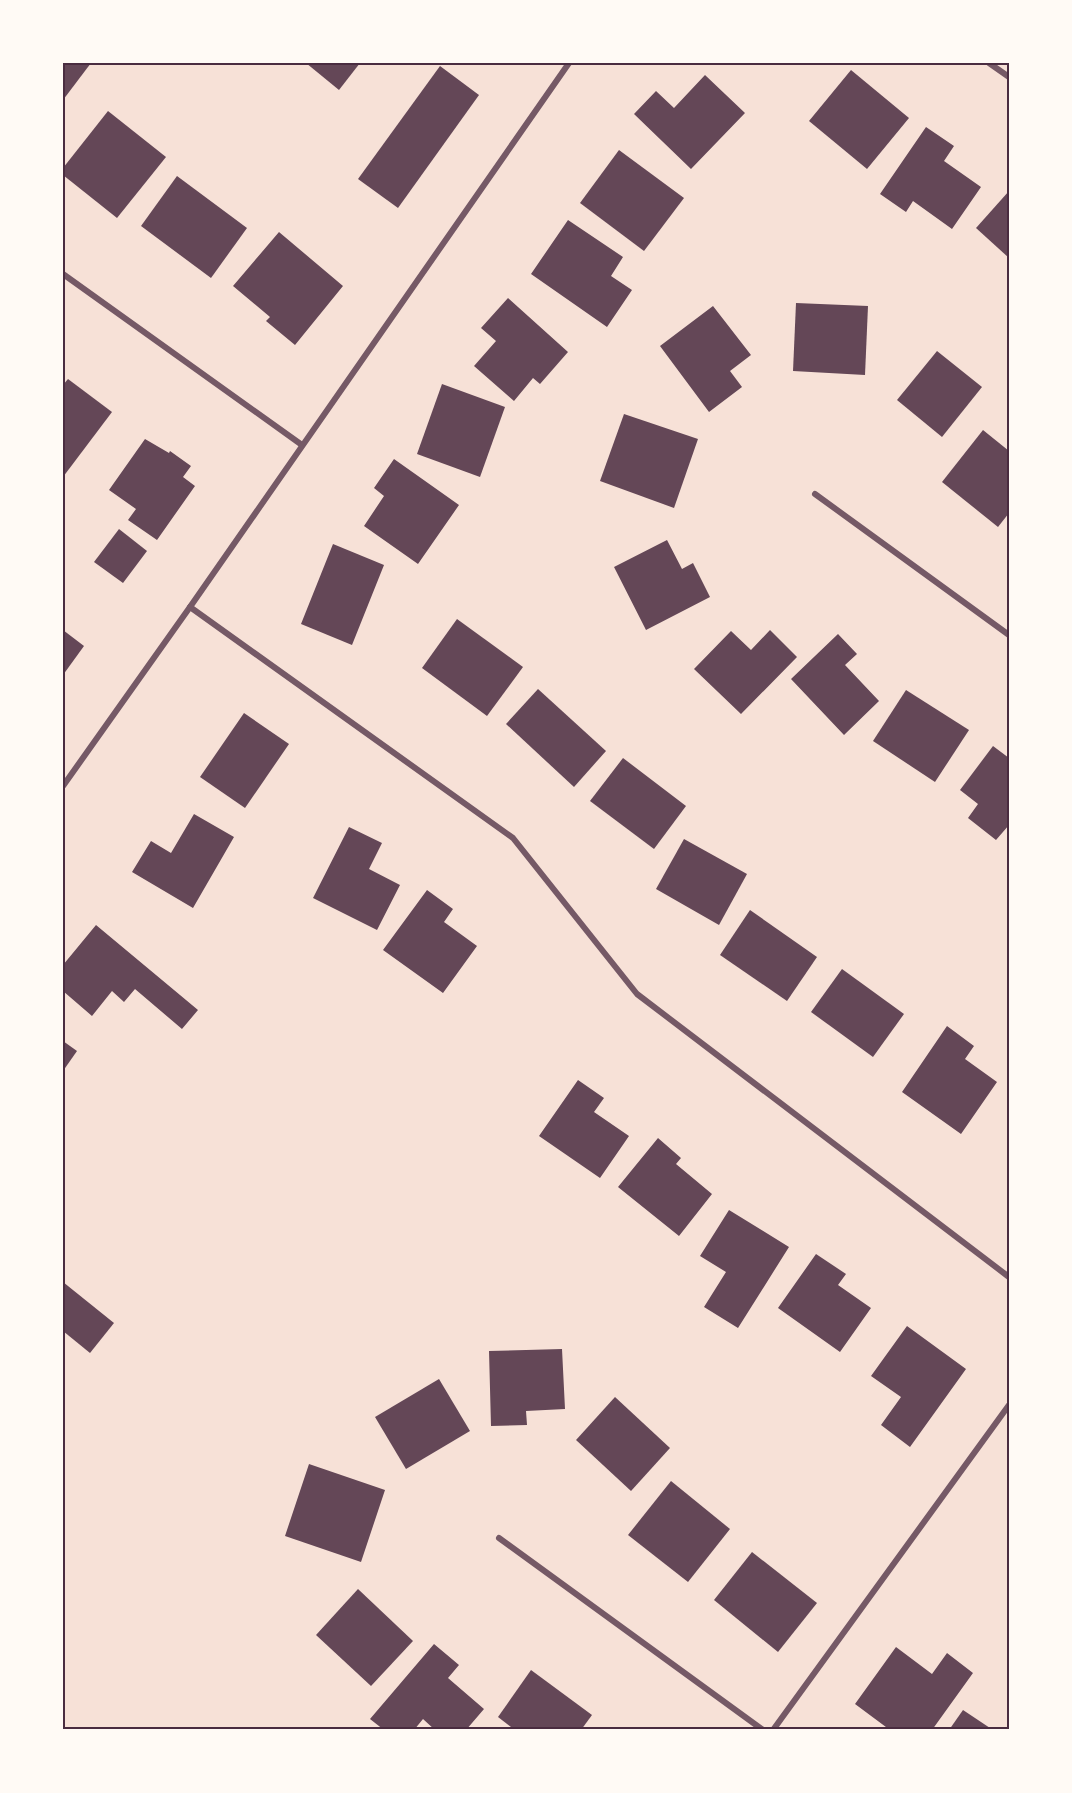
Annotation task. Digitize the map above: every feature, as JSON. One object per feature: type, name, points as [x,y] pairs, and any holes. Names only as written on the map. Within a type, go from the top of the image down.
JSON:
[{"type":"street","points":[[63,786],[569,63]]},
{"type":"street","points":[[989,63],[1009,77]]},
{"type":"street","points":[[63,274],[302,445]]},
{"type":"street","points":[[815,494],[1009,635]]},
{"type":"street","points":[[190,607],[513,838],[637,993],[1009,1277]]},
{"type":"street","points":[[773,1730],[1009,1405]]},
{"type":"street","points":[[499,1538],[764,1730]]},
{"type":"building","points":[[63,63],[91,63],[63,100]]},
{"type":"building","points":[[306,63],[360,63],[339,90]]},
{"type":"building","points":[[440,66],[479,95],[398,208],[358,179]]},
{"type":"building","points":[[851,70],[909,118],[867,169],[809,121]]},
{"type":"building","points":[[705,75],[745,113],[691,169],[634,114],[656,91],[674,108]]},
{"type":"building","points":[[108,111],[166,157],[117,218],[63,175],[63,168]]},
{"type":"building","points":[[926,127],[954,146],[944,161],[981,187],[952,229],[913,201],[906,212],[880,194]]},
{"type":"building","points":[[619,150],[684,198],[644,251],[580,203]]},
{"type":"building","points":[[177,176],[247,228],[211,278],[141,226]]},
{"type":"building","points":[[1009,191],[1009,258],[976,228]]},
{"type":"building","points":[[568,220],[623,257],[611,276],[632,290],[607,327],[531,274]]},
{"type":"building","points":[[279,232],[343,286],[295,345],[266,321],[270,317],[233,286]]},
{"type":"building","points":[[508,298],[568,352],[540,384],[533,378],[514,401],[474,366],[496,341],[481,328]]},
{"type":"building","points":[[796,303],[868,306],[865,375],[793,371]]},
{"type":"building","points":[[713,306],[751,355],[730,371],[742,387],[709,412],[660,346]]},
{"type":"building","points":[[937,351],[982,387],[942,437],[897,400]]},
{"type":"building","points":[[68,379],[112,412],[63,477],[63,385]]},
{"type":"building","points":[[442,384],[505,407],[480,477],[417,454]]},
{"type":"building","points":[[624,414],[698,439],[674,508],[600,481]]},
{"type":"building","points":[[983,430],[1009,451],[1009,513],[998,527],[942,482]]},
{"type":"building","points":[[145,439],[169,453],[170,451],[191,466],[183,477],[195,486],[157,540],[128,520],[136,509],[109,490]]},
{"type":"building","points":[[394,459],[459,505],[418,564],[364,526],[384,496],[374,488]]},
{"type":"building","points":[[119,529],[147,551],[123,583],[94,562]]},
{"type":"building","points":[[667,540],[682,569],[693,563],[710,597],[646,630],[614,567]]},
{"type":"building","points":[[333,544],[384,565],[352,645],[301,624]]},
{"type":"building","points":[[457,619],[523,667],[487,716],[422,668]]},
{"type":"building","points":[[63,630],[84,646],[63,675]]},
{"type":"building","points":[[770,630],[797,657],[741,714],[694,669],[731,631],[751,650]]},
{"type":"building","points":[[838,634],[857,654],[845,665],[879,701],[844,735],[791,679]]},
{"type":"building","points":[[538,689],[606,751],[574,787],[506,724]]},
{"type":"building","points":[[906,690],[969,730],[935,782],[873,741]]},
{"type":"building","points":[[244,713],[289,744],[245,808],[200,777]]},
{"type":"building","points":[[993,746],[1009,758],[1009,825],[996,840],[968,818],[978,804],[960,790]]},
{"type":"building","points":[[623,758],[686,806],[654,849],[590,801]]},
{"type":"building","points":[[194,814],[234,837],[193,908],[132,872],[151,841],[171,853]]},
{"type":"building","points":[[349,827],[382,843],[369,869],[400,885],[377,930],[313,898]]},
{"type":"building","points":[[684,839],[747,874],[719,925],[656,889]]},
{"type":"building","points":[[427,890],[453,909],[444,922],[477,946],[443,993],[383,950]]},
{"type":"building","points":[[750,910],[817,957],[787,1001],[720,955]]},
{"type":"building","points":[[96,925],[198,1010],[182,1029],[135,989],[124,1002],[112,991],[92,1016],[63,991],[63,965]]},
{"type":"building","points":[[842,969],[904,1014],[873,1057],[811,1012]]},
{"type":"building","points":[[947,1026],[974,1046],[965,1059],[997,1082],[961,1134],[902,1092]]},
{"type":"building","points":[[63,1041],[77,1051],[63,1071]]},
{"type":"building","points":[[578,1080],[604,1098],[594,1112],[629,1136],[600,1178],[539,1136]]},
{"type":"building","points":[[658,1138],[681,1158],[676,1164],[712,1194],[679,1236],[618,1187]]},
{"type":"building","points":[[729,1210],[789,1247],[738,1328],[704,1307],[726,1272],[700,1256]]},
{"type":"building","points":[[816,1254],[846,1274],[838,1285],[871,1308],[840,1352],[778,1308]]},
{"type":"building","points":[[63,1282],[114,1323],[90,1353],[63,1331]]},
{"type":"building","points":[[907,1326],[966,1369],[910,1447],[881,1425],[901,1397],[871,1376]]},
{"type":"building","points":[[562,1349],[565,1409],[526,1411],[527,1425],[491,1426],[489,1351]]},
{"type":"building","points":[[439,1379],[470,1431],[406,1469],[375,1417]]},
{"type":"building","points":[[615,1397],[670,1448],[631,1491],[576,1440]]},
{"type":"building","points":[[309,1464],[385,1490],[361,1562],[285,1536]]},
{"type":"building","points":[[671,1481],[730,1529],[688,1582],[628,1535]]},
{"type":"building","points":[[752,1552],[817,1603],[778,1652],[714,1600]]},
{"type":"building","points":[[358,1589],[413,1641],[371,1686],[316,1635]]},
{"type":"building","points":[[434,1644],[459,1665],[448,1678],[484,1709],[466,1730],[435,1730],[423,1719],[414,1730],[384,1730],[370,1719]]},
{"type":"building","points":[[896,1647],[932,1674],[947,1653],[973,1673],[932,1730],[890,1730],[855,1704]]},
{"type":"building","points":[[531,1670],[592,1715],[581,1730],[515,1730],[498,1717]]},
{"type":"building","points":[[963,1710],[993,1730],[949,1730]]}]
